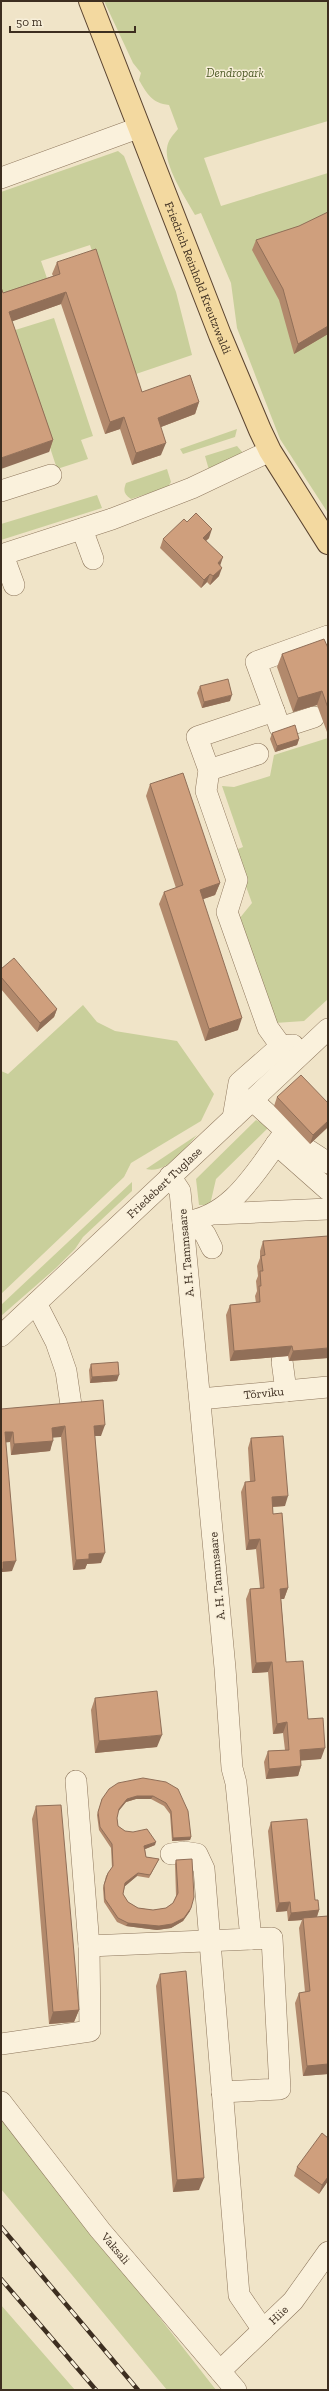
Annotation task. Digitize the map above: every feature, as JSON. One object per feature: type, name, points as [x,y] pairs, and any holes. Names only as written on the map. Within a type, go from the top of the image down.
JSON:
[{"type":"main road","name":"Friedrich Reinhold Kreutzwaldi","points":[[90,1],[138,128],[220,335],[270,451],[328,543]]},
{"type":"street","points":[[1,178],[138,128]]},
{"type":"street","points":[[14,586],[2,555],[82,529],[202,485],[270,451]]},
{"type":"street","points":[[1,491],[50,475]]},
{"type":"street","points":[[82,529],[93,559]]},
{"type":"street","points":[[314,717],[280,728],[256,662],[328,636]]},
{"type":"street","points":[[274,712],[197,737],[209,770],[206,791],[237,880],[228,912],[268,1028],[281,1046]]},
{"type":"street","points":[[209,770],[258,754]]},
{"type":"street","points":[[233,1118],[239,1083],[281,1046],[321,1036]]},
{"type":"street","name":"Friedebert Tuglase","points":[[1,1336],[321,1036]]},
{"type":"street","points":[[252,1100],[281,1137],[328,1190]]},
{"type":"street","points":[[281,1137],[305,1148],[328,1163]]},
{"type":"street","points":[[215,1214],[233,1201],[281,1137]]},
{"type":"street","name":"A. H. Tammsaare","points":[[170,1176],[180,1191],[187,1221],[194,1297],[200,1399],[225,1668],[232,1768],[236,1783],[251,1939]]},
{"type":"street","points":[[187,1221],[215,1214],[328,1208]]},
{"type":"street","points":[[187,1221],[205,1234],[212,1248]]},
{"type":"street","points":[[36,1304],[56,1342],[66,1372],[71,1405]]},
{"type":"street","points":[[282,1361],[286,1391]]},
{"type":"street","name":"Tõrviku","points":[[200,1399],[328,1387]]},
{"type":"street","points":[[1,2044],[90,2031],[89,1946],[76,1781]]},
{"type":"street","points":[[171,1854],[184,1852],[197,1854],[204,1869],[240,2295],[263,2330]]},
{"type":"street","points":[[89,1946],[211,1942],[272,1938],[280,2089],[222,2092]]},
{"type":"street","name":"Vaksali","points":[[1,2102],[100,2230],[236,2390]]},
{"type":"street","name":"Hiie","points":[[220,2371],[293,2301],[328,2252]]},
{"type":"green space","name":"Dendropark","points":[[104,1],[328,1],[328,121],[204,158],[221,206],[328,173],[328,513],[280,439],[237,328],[231,283],[201,213],[195,215],[181,192],[172,173],[167,155],[167,148],[170,140],[178,129],[169,105],[154,100],[145,90],[139,80],[141,73],[133,63]]},
{"type":"green space","points":[[118,151],[124,156],[176,292],[192,355],[133,375],[90,245],[41,261],[48,281],[1,297],[1,192]]},
{"type":"green space","points":[[54,318],[93,436],[81,440],[88,459],[57,469],[12,331]]},
{"type":"green space","points":[[237,429],[235,437],[183,454],[180,449]]},
{"type":"green space","points":[[237,446],[243,453],[209,470],[205,456]]},
{"type":"green space","points":[[167,469],[171,482],[168,487],[131,499],[127,496],[124,490],[126,483]]},
{"type":"green space","points":[[97,495],[102,508],[1,540],[1,524]]},
{"type":"green space","points":[[328,738],[328,999],[304,1021],[275,1023],[239,919],[252,903],[233,851],[243,847],[222,786],[234,787],[270,776],[274,755]]},
{"type":"green space","points":[[83,1005],[97,1022],[115,1031],[177,1041],[214,1094],[201,1121],[131,1163],[124,1177],[1,1294],[1,1071],[8,1074]]},
{"type":"green space","points":[[256,1120],[269,1127],[216,1179],[210,1205],[199,1205],[196,1179]]},
{"type":"green space","points":[[197,1135],[175,1159],[168,1164],[154,1170],[146,1169]]},
{"type":"green space","points":[[132,1182],[132,1191],[83,1237],[75,1249],[56,1268],[1,1316],[1,1305]]},
{"type":"green space","points":[[1,2114],[216,2390],[167,2390],[1,2189]]},
{"type":"green space","points":[[1,2305],[75,2390],[1,2390]]},
{"type":"building","points":[[328,212],[328,326],[298,344],[283,289],[256,240],[299,226]]},
{"type":"building","points":[[96,249],[142,392],[190,375],[199,402],[158,418],[166,443],[136,453],[124,417],[110,422],[66,292],[9,312],[53,440],[1,458],[1,287],[3,293],[60,274],[57,262]]},
{"type":"building","points":[[196,513],[212,529],[203,538],[223,557],[218,563],[222,568],[213,576],[210,574],[204,580],[163,539],[184,519],[187,522]]},
{"type":"building","points":[[324,639],[328,648],[328,708],[322,691],[298,698],[282,654]]},
{"type":"building","points":[[228,679],[232,695],[204,702],[200,686]]},
{"type":"building","points":[[295,725],[299,739],[277,746],[272,733]]},
{"type":"building","points":[[183,773],[220,883],[200,890],[242,1018],[209,1029],[164,892],[183,885],[150,784]]},
{"type":"building","points":[[14,958],[57,1009],[40,1023],[1,977],[1,969]]},
{"type":"building","points":[[301,1075],[328,1103],[328,1121],[313,1135],[277,1097]]},
{"type":"building","points":[[328,1236],[328,1348],[293,1351],[292,1346],[234,1351],[230,1305],[260,1302],[260,1271],[263,1271],[261,1256],[265,1255],[263,1241]]},
{"type":"building","points":[[118,1362],[119,1375],[92,1377],[91,1364]]},
{"type":"building","points":[[103,1400],[105,1425],[94,1426],[105,1553],[89,1554],[89,1559],[76,1560],[65,1426],[52,1428],[53,1441],[14,1444],[13,1432],[5,1432],[16,1561],[3,1562],[3,1569],[1,1569],[1,1409]]},
{"type":"building","points":[[283,1436],[288,1496],[272,1497],[273,1514],[282,1513],[288,1588],[280,1589],[286,1662],[303,1661],[308,1719],[323,1718],[325,1748],[300,1750],[301,1766],[269,1769],[268,1751],[289,1750],[287,1722],[277,1724],[272,1662],[256,1663],[250,1589],[264,1588],[260,1539],[249,1540],[245,1482],[255,1481],[251,1438]]},
{"type":"building","points":[[157,1691],[162,1735],[99,1741],[95,1698]]},
{"type":"building","points":[[143,1778],[166,1782],[178,1789],[188,1811],[191,1837],[173,1838],[171,1811],[166,1803],[153,1796],[137,1796],[127,1799],[119,1809],[117,1818],[118,1826],[125,1831],[133,1832],[147,1829],[156,1842],[144,1846],[146,1857],[159,1859],[150,1875],[138,1873],[125,1883],[123,1894],[128,1902],[138,1908],[153,1910],[166,1908],[173,1903],[178,1893],[176,1860],[192,1859],[194,1897],[191,1908],[184,1918],[172,1924],[159,1926],[128,1923],[118,1918],[105,1899],[104,1885],[108,1873],[113,1866],[112,1844],[100,1827],[98,1812],[102,1799],[109,1789],[118,1783]]},
{"type":"building","points":[[61,1805],[79,2010],[53,2012],[36,1806]]},
{"type":"building","points":[[307,1819],[315,1900],[318,1900],[319,1910],[291,1913],[290,1902],[279,1903],[271,1822]]},
{"type":"building","points":[[328,1916],[328,2064],[307,2066],[299,1993],[310,1991],[303,1918]]},
{"type":"building","points":[[186,1971],[204,2178],[177,2180],[160,1974]]},
{"type":"building","points":[[322,2133],[328,2138],[328,2177],[322,2185],[297,2167]]},
{"type":"railway","points":[[1,2227],[138,2390]]},
{"type":"railway","points":[[1,2279],[96,2390]]}]
